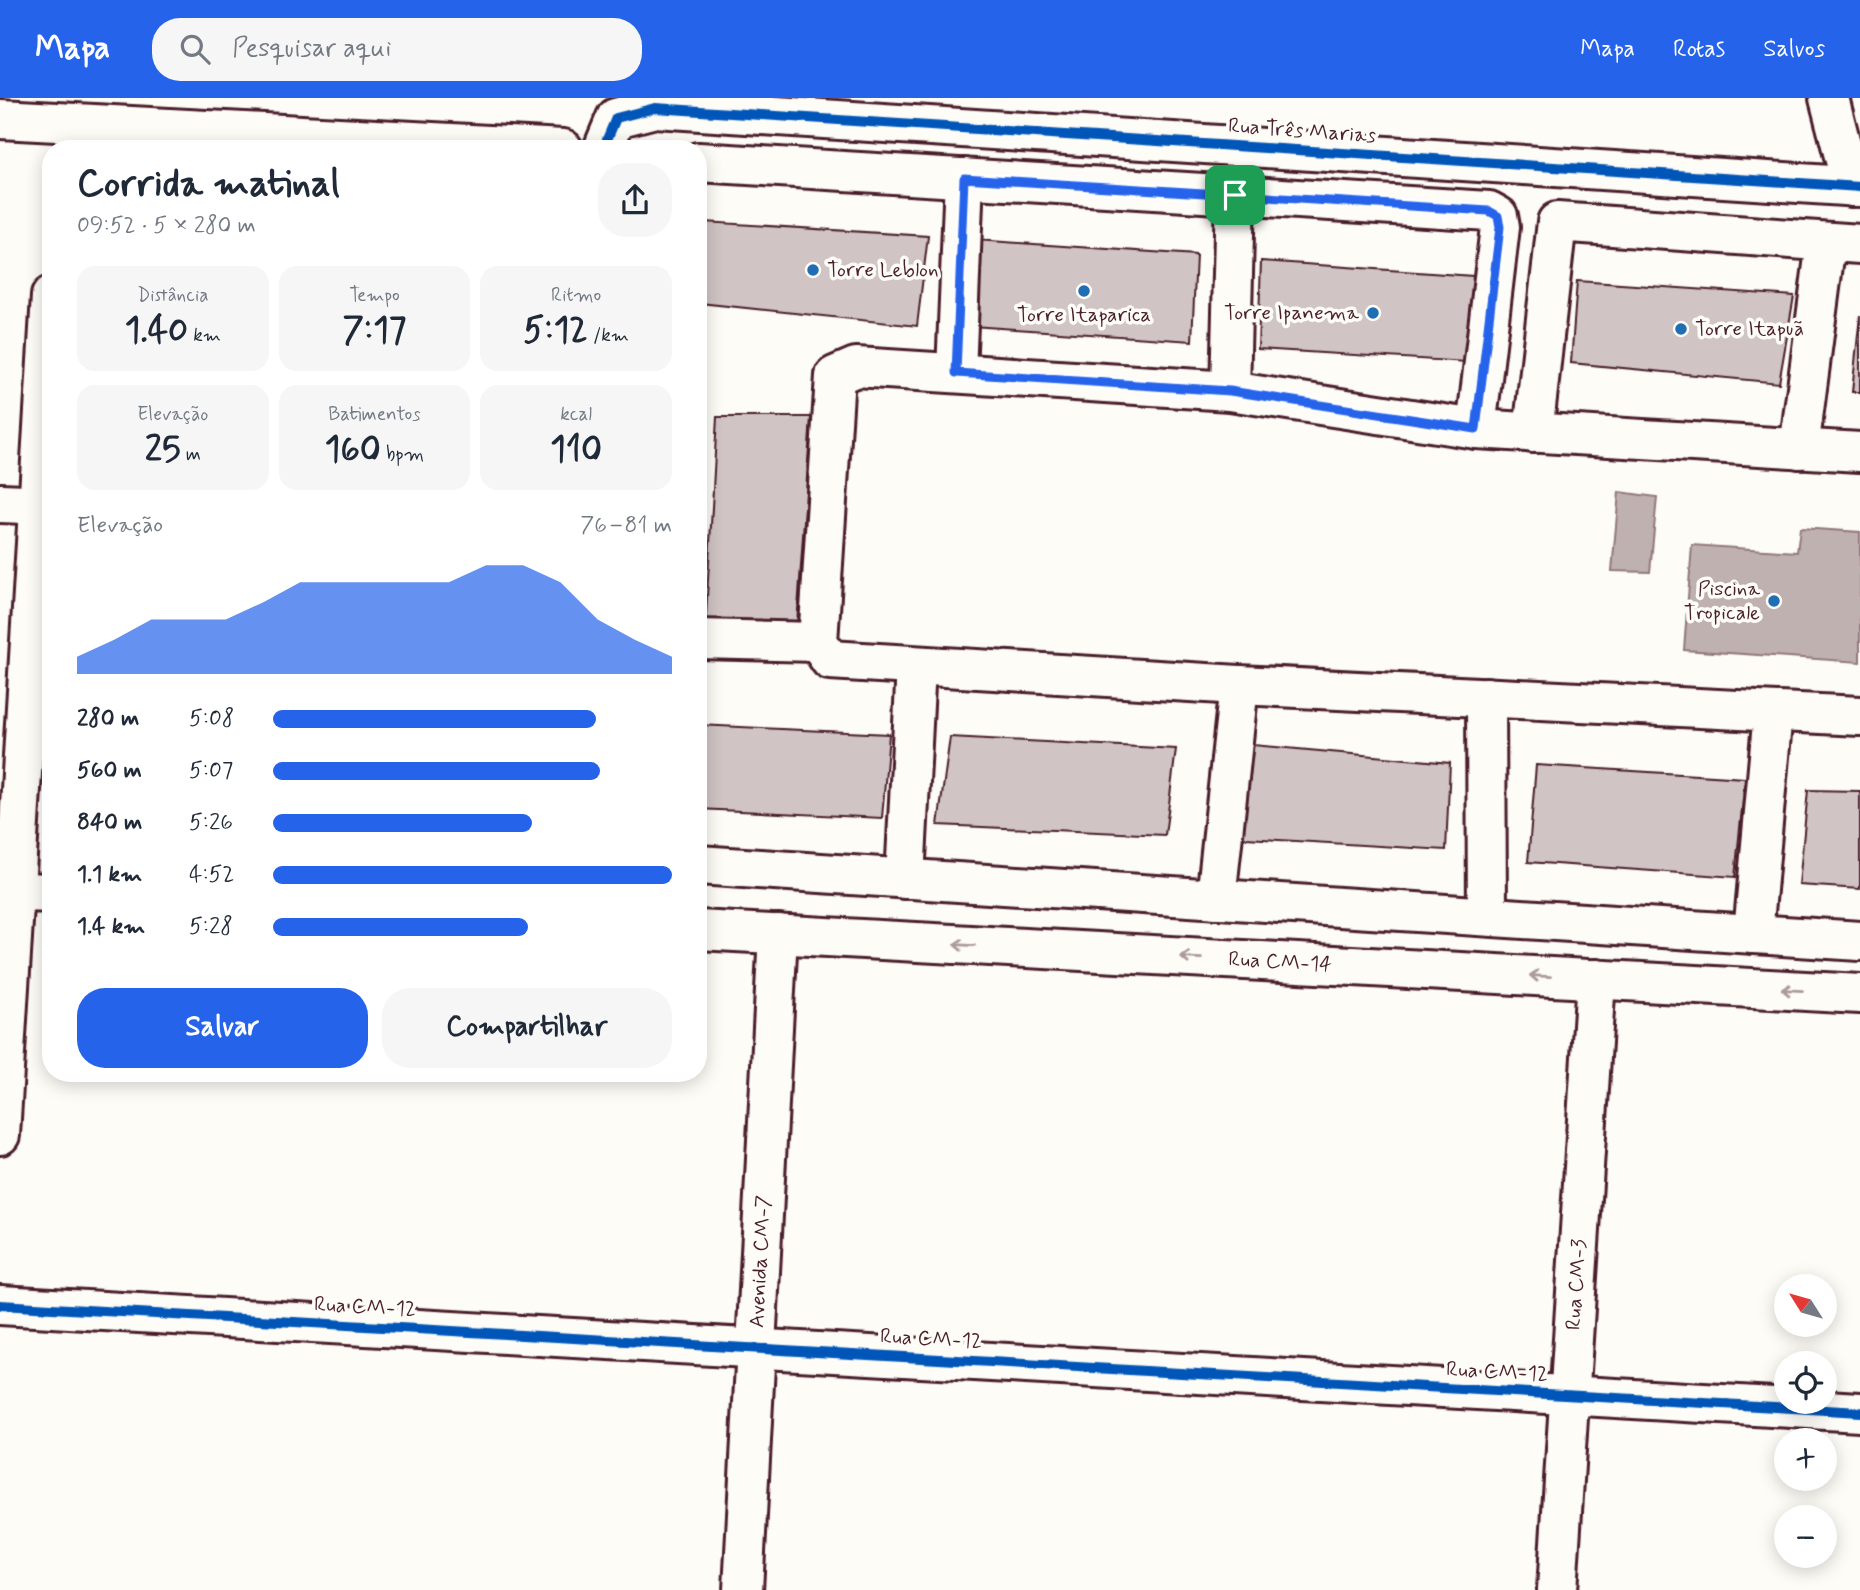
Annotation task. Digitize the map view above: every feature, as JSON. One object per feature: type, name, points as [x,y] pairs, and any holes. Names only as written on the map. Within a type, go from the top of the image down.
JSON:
[{"type":"street","points":[[1829,98],[1856,187]]},
{"type":"street","name":"Rua Três Marias","points":[[609,133],[655,108],[850,109],[1348,170],[1856,187]]},
{"type":"street","points":[[0,118],[389,140]]},
{"type":"street","points":[[707,163],[1489,211],[1498,216],[1500,227],[1476,429]]},
{"type":"street","points":[[956,373],[964,178]]},
{"type":"street","points":[[1230,391],[1235,195]]},
{"type":"street","points":[[1533,433],[1558,222],[1843,243],[1799,449]]},
{"type":"street","points":[[1860,452],[1476,429],[1230,391],[856,366],[835,376],[818,642],[830,660],[1239,685],[1860,716]]},
{"type":"street","points":[[0,502],[42,505]]},
{"type":"street","points":[[0,1136],[22,892],[42,540]]},
{"type":"street","points":[[707,639],[818,642]]},
{"type":"street","points":[[905,879],[916,666]]},
{"type":"street","points":[[1216,899],[1239,685]]},
{"type":"street","points":[[1486,697],[1487,916]]},
{"type":"street","points":[[1753,934],[1773,712]]},
{"type":"street","points":[[707,866],[1860,941]]},
{"type":"street","name":"Rua CM-14","points":[[707,930],[1860,994]]},
{"type":"street","name":"Avenida CM-7","points":[[743,1590],[778,934]]},
{"type":"street","name":"Rua CM-3","points":[[1557,1590],[1596,979]]},
{"type":"street","name":"Rua CM-12","points":[[0,1306],[1860,1412]]},
{"type":"shaded area","name":"Piscina Tropicale","points":[[1619,492],[1657,497],[1650,572],[1612,571]]},
{"type":"shaded area","name":"Piscina Tropicale","points":[[1800,528],[1860,532],[1860,662],[1684,650],[1692,545],[1797,552]]},
{"type":"building","name":"Torre Leblon","points":[[707,222],[928,236],[917,326],[707,304]]},
{"type":"building","name":"Torre Itaparica","points":[[975,240],[1196,255],[1192,341],[972,326]]},
{"type":"building","name":"Torre Ipanema","points":[[1261,261],[1487,277],[1483,363],[1258,349]]},
{"type":"building","name":"Torre Itapuã","points":[[1577,281],[1794,296],[1779,383],[1571,363]]},
{"type":"building","points":[[1860,315],[1860,392],[1852,392]]},
{"type":"building","points":[[717,417],[811,417],[796,639],[707,633]]},
{"type":"building","points":[[707,725],[889,734],[882,818],[707,809]]},
{"type":"building","points":[[950,737],[1176,749],[1165,835],[938,825]]},
{"type":"building","points":[[1242,744],[1450,763],[1446,850],[1229,837]]},
{"type":"building","points":[[1536,765],[1745,778],[1735,877],[1528,862]]},
{"type":"building","points":[[1808,790],[1860,791],[1860,889],[1799,885]]},
{"type":"cycle path","points":[[607,140],[616,118],[655,108],[1860,187]]},
{"type":"cycle path","points":[[0,1305],[1860,1412]]},
{"type":"place","name":"Torre Leblon","points":[[813,270]]},
{"type":"place","name":"Torre Itaparica","points":[[1084,291]]},
{"type":"place","name":"Torre Ipanema","points":[[1373,313]]},
{"type":"place","name":"Torre Itapuã","points":[[1681,329]]},
{"type":"place","name":"Piscina Tropicale","points":[[1774,601]]},
{"type":"route","points":[[964,178],[1235,195],[1489,211],[1498,216],[1500,227],[1476,429],[1230,391],[956,373],[964,178]]}]
